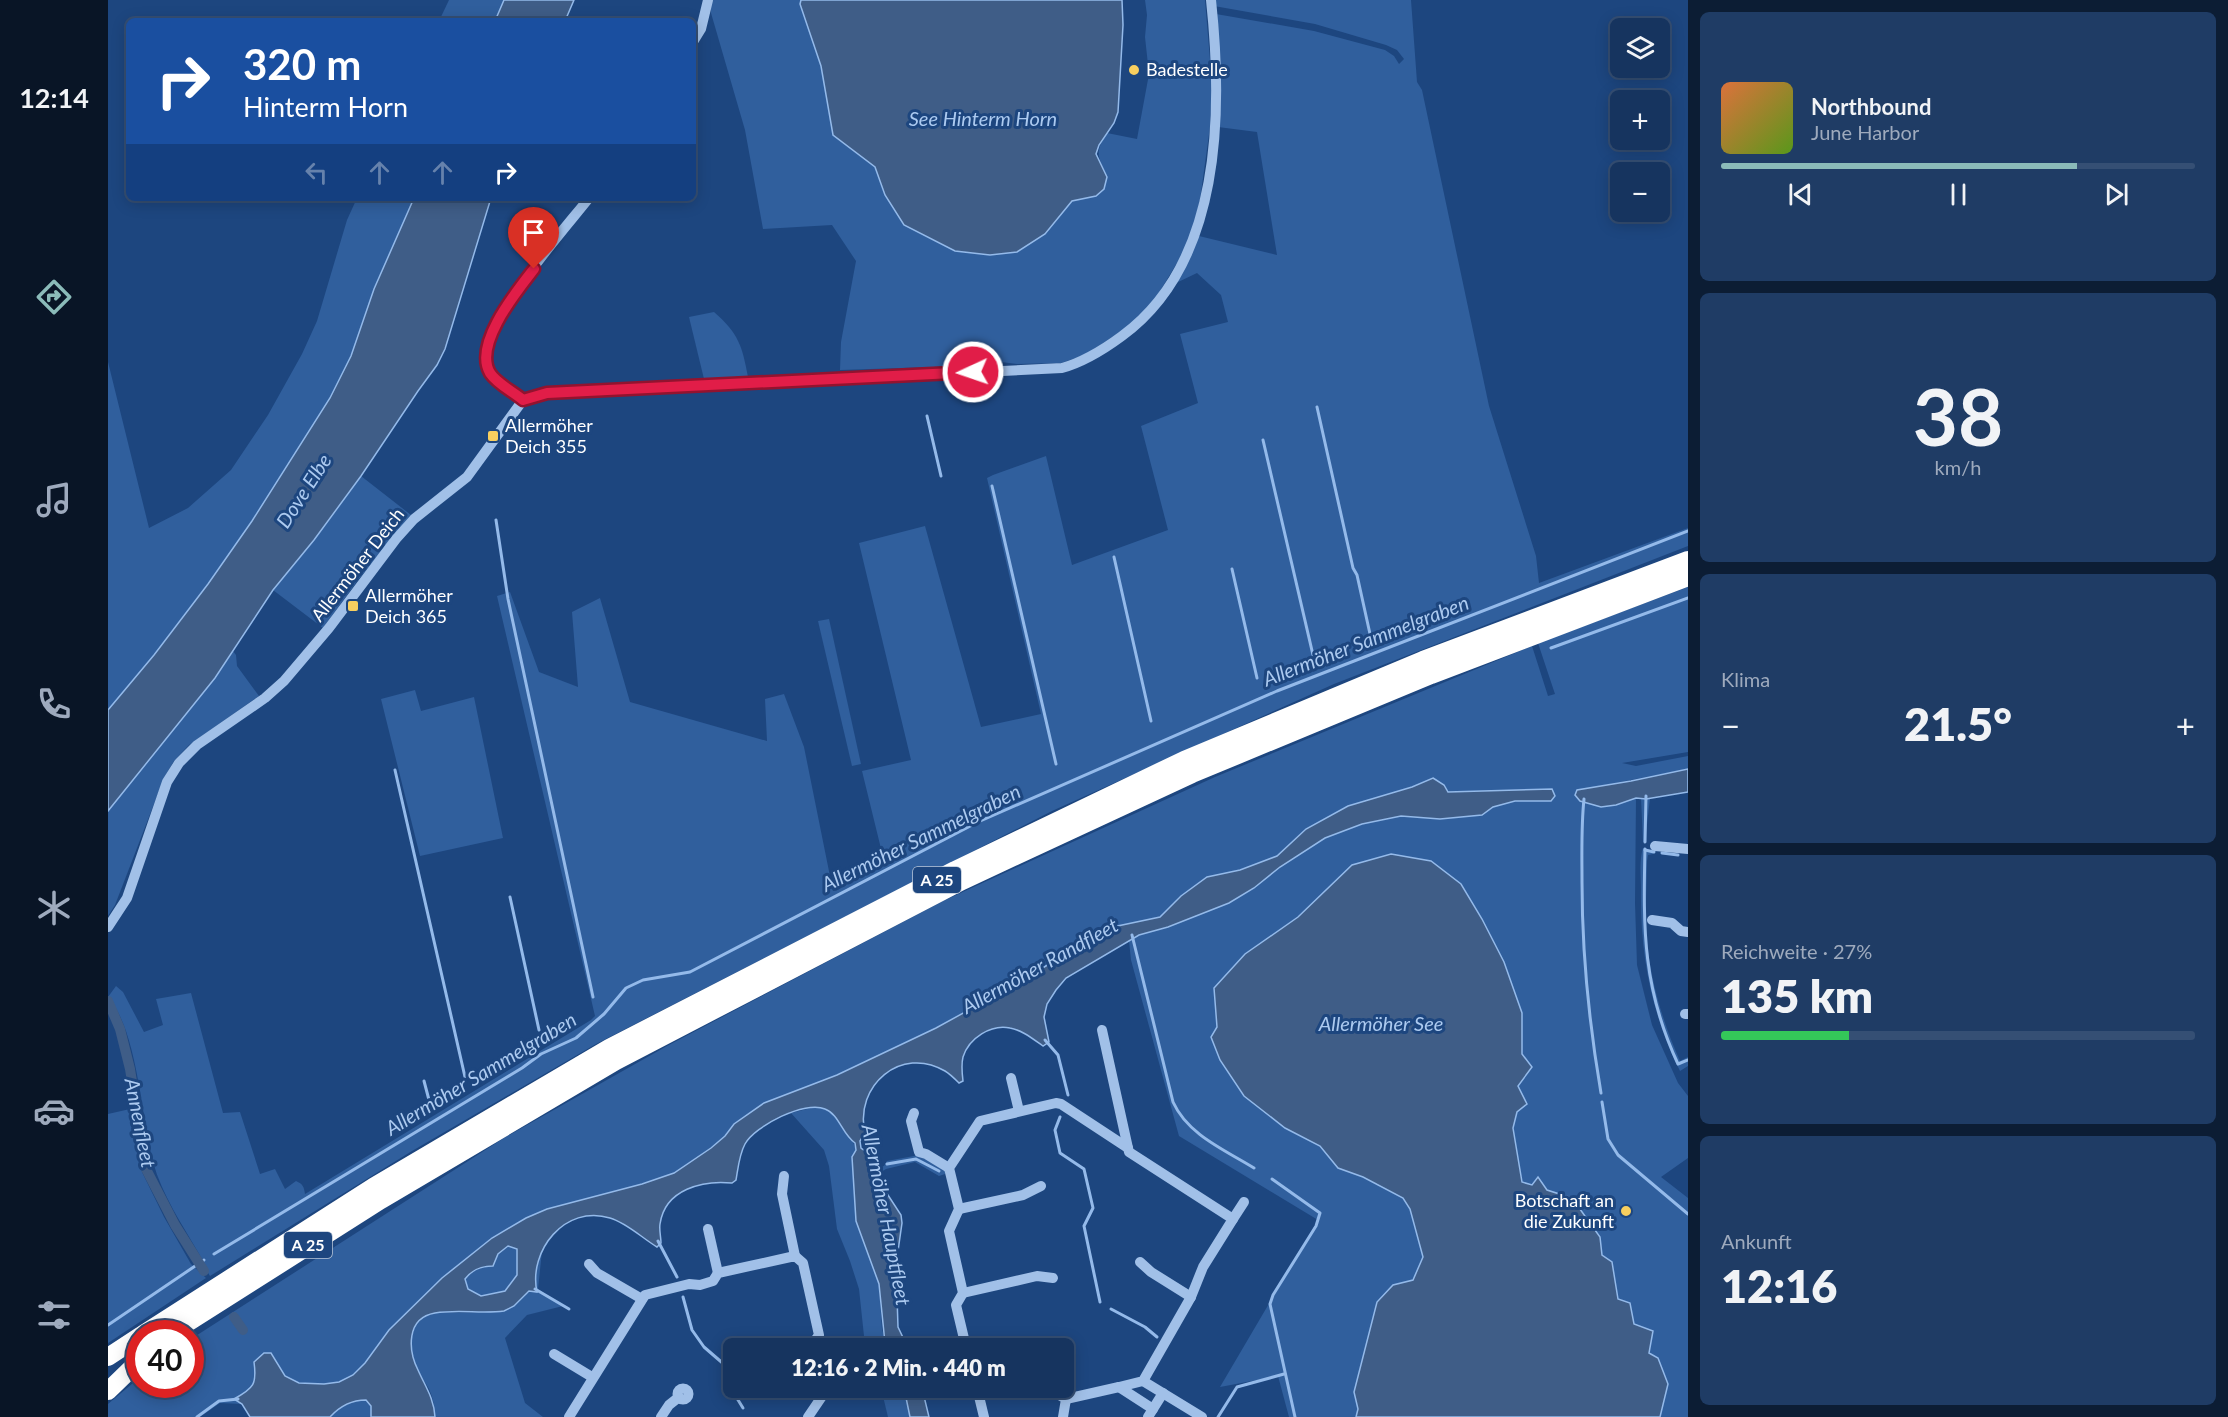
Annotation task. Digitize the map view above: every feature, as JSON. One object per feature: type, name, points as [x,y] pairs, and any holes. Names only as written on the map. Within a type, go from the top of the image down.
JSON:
[{"type":"highway","name":"A 25","points":[[170,1320],[230,1285],[373,1187],[609,1048],[966,865],[1195,756],[1423,660],[1688,560]]},
{"type":"highway","name":"A 25","points":[[230,1285],[381,1200],[616,1061],[962,881],[1192,774],[1431,675],[1688,577]]},
{"type":"highway","name":"A 25","points":[[185,1320],[204,1302]]},
{"type":"highway","name":"A 25","points":[[108,1357],[126,1345]]},
{"type":"highway","points":[[108,1375],[126,1363]]},
{"type":"highway","points":[[108,1391],[126,1374]]},
{"type":"street","points":[[696,37],[701,29],[708,0]]},
{"type":"street","points":[[587,201],[500,314],[489,342],[486,363],[491,375],[523,400],[547,393],[1062,368],[1093,356],[1131,329],[1154,308],[1186,255],[1197,230],[1204,201],[1214,127],[1216,84],[1210,0]]},
{"type":"street","name":"Allermöher Deich","points":[[108,927],[127,898],[167,782],[179,763],[197,745],[265,698],[284,681],[329,628],[410,523],[467,477],[523,400]]},
{"type":"street","points":[[1655,846],[1688,849]]},
{"type":"street","points":[[1652,920],[1672,923],[1681,931],[1688,932]]},
{"type":"street","points":[[1102,1030],[1129,1152],[1233,1219]]},
{"type":"street","points":[[1011,1078],[1019,1111]]},
{"type":"street","points":[[949,1168],[980,1121],[1061,1104],[1128,1148]]},
{"type":"street","points":[[914,1113],[911,1120],[919,1152],[949,1168],[959,1209],[949,1231],[963,1293],[956,1305],[964,1338]]},
{"type":"street","points":[[784,1176],[782,1194],[795,1256],[803,1263],[818,1338]]},
{"type":"street","points":[[959,1209],[1023,1195],[1041,1186]]},
{"type":"street","points":[[1143,1381],[1191,1297],[1203,1267],[1244,1202]]},
{"type":"street","points":[[569,1417],[645,1295],[689,1284],[700,1285],[713,1281],[718,1273],[708,1229]]},
{"type":"street","points":[[718,1273],[795,1256]]},
{"type":"street","points":[[1140,1262],[1151,1272],[1191,1297]]},
{"type":"street","points":[[590,1264],[597,1273],[642,1299]]},
{"type":"street","points":[[963,1293],[1037,1276],[1053,1278]]},
{"type":"street","points":[[554,1354],[592,1377]]},
{"type":"street","points":[[1063,1417],[1066,1399],[1143,1381],[1202,1417]]},
{"type":"street","points":[[1119,1387],[1150,1413],[1163,1393]]},
{"type":"street","points":[[661,1417],[669,1405],[679,1397]]},
{"type":"street","points":[[808,1417],[821,1398]]},
{"type":"street","points":[[979,1398],[984,1417]]},
{"type":"shaded area","points":[[449,0],[504,0],[496,18],[440,18]]},
{"type":"shaded area","points":[[711,0],[801,0],[800,4],[821,66],[833,135],[875,167],[885,196],[1045,234],[1072,201],[1096,196],[1107,177],[1101,164],[1099,150],[1107,133],[1137,139],[1149,74],[1145,37],[1147,15],[1145,0],[1205,0],[1212,84],[1210,127],[1200,200],[1193,228],[1183,253],[1151,306],[1129,326],[1085,355],[1061,363],[1017,364],[993,361],[963,366],[840,370],[841,342],[856,261],[832,225],[763,229],[745,130],[711,13]]},
{"type":"shaded area","points":[[1214,0],[1411,0],[1417,82],[1422,90],[1489,406],[1536,556],[1539,583],[1688,528],[1688,546],[1334,684],[1052,811],[596,1044],[412,1151],[210,1276],[167,1198],[153,1162],[132,1052],[118,1012],[108,997],[116,986],[123,992],[144,1032],[163,1025],[156,999],[191,993],[223,1113],[240,1112],[260,1174],[275,1169],[285,1189],[296,1181],[303,1186],[305,1194],[595,1016],[497,596],[510,592],[539,672],[578,687],[572,612],[600,598],[630,702],[767,741],[765,699],[784,694],[804,747],[833,891],[885,865],[862,771],[911,760],[859,543],[925,526],[981,727],[1041,714],[987,478],[1046,456],[1072,565],[1168,530],[1141,426],[1198,403],[1180,334],[1228,322],[1221,295],[1197,273],[1174,284],[1199,236],[1277,255],[1257,132],[1218,127],[1216,14],[1314,31],[1385,50],[1394,56],[1399,64],[1404,59],[1397,50],[1386,45],[1315,24],[1214,6]]},
{"type":"shaded area","points":[[356,201],[413,201],[374,289],[351,356],[330,398],[252,521],[208,584],[154,655],[108,710],[108,362],[149,528],[188,508],[231,470],[268,415],[302,354],[317,321],[347,220]]},
{"type":"shaded area","points":[[714,312],[729,327],[738,341],[748,377],[704,379],[689,317]]},
{"type":"shaded area","points":[[361,476],[411,515],[358,580],[323,628],[273,590],[314,540]]},
{"type":"shaded area","points":[[1688,587],[1688,752],[1622,763],[1636,766],[1688,756],[1688,769],[1599,786],[1580,801],[1608,806],[1636,798],[1637,965],[1652,1025],[1678,1083],[1688,1096],[1688,1158],[1661,1177],[1688,1198],[1688,1417],[1660,1417],[1668,1384],[1634,1324],[1630,1304],[1618,1299],[1612,1263],[1602,1255],[1599,1237],[1532,1185],[1522,1182],[1513,1128],[1517,1112],[1518,1086],[1532,1067],[1522,1054],[1522,1013],[1504,962],[1461,884],[1352,865],[1298,917],[1245,954],[1215,988],[1216,1050],[1244,1096],[1285,1128],[1320,1146],[1338,1168],[1363,1177],[1403,1198],[1410,1209],[1423,1257],[1413,1280],[1393,1285],[1354,1392],[1358,1409],[1356,1417],[1289,1417],[1278,1376],[1220,1387],[1318,1220],[1179,1136],[1131,960],[1129,941],[1139,935],[1168,927],[1229,903],[1325,838],[1362,824],[1401,816],[1440,819],[1482,815],[1493,807],[1515,801],[1551,801],[1551,789],[1448,792],[1444,785],[1433,779],[1348,806],[1306,829],[1277,856],[1240,870],[1207,877],[1181,896],[1160,917],[1108,928],[1018,983],[936,1028],[837,1075],[764,1103],[735,1124],[711,1148],[674,1173],[642,1184],[547,1209],[526,1218],[492,1238],[442,1278],[389,1330],[365,1363],[353,1375],[339,1382],[299,1383],[285,1376],[271,1353],[254,1365],[256,1377],[252,1386],[235,1399],[242,1404],[220,1403],[200,1417],[108,1417],[108,1404],[126,1389],[126,1398],[204,1398],[204,1331],[504,1138],[667,1046],[943,901],[1215,777],[1532,646],[1548,696],[1555,694],[1538,643]]},
{"type":"shaded area","points":[[829,619],[861,764],[852,766],[818,621]]},
{"type":"shaded area","points":[[233,651],[236,655],[237,666],[259,696],[189,745],[174,761],[164,778],[115,905],[108,916],[108,811],[215,678]]},
{"type":"shaded area","points":[[415,690],[421,711],[474,697],[503,838],[420,856],[381,699]]},
{"type":"shaded area","points":[[1641,798],[1650,798],[1645,842],[1643,842]]},
{"type":"shaded area","points":[[1643,848],[1655,851],[1648,855],[1647,861],[1646,931],[1650,965],[1657,998],[1673,1046],[1680,1061],[1688,1057],[1688,1066],[1680,1071],[1662,1028],[1645,960],[1641,914]]},
{"type":"shaded area","points":[[815,1107],[826,1109],[837,1118],[855,1146],[856,1150],[852,1157],[853,1165],[870,1257],[879,1284],[884,1338],[865,1338],[859,1289],[837,1229],[829,1166],[824,1150],[791,1113]]},
{"type":"shaded area","points":[[130,1109],[142,1172],[191,1264],[206,1278],[143,1320],[126,1320],[126,1331],[108,1343],[108,1114]]},
{"type":"shaded area","points":[[919,1155],[945,1171],[945,1174],[939,1176],[915,1162],[886,1169],[873,1177],[870,1170],[884,1166],[887,1161]]},
{"type":"shaded area","points":[[509,1246],[517,1249],[517,1275],[505,1291],[481,1296],[468,1289],[465,1279],[471,1271],[484,1266]]},
{"type":"shaded area","points":[[542,1251],[538,1289],[563,1306],[527,1315],[505,1338],[525,1403],[543,1417],[435,1417],[430,1392],[418,1371],[412,1352],[412,1335],[415,1328],[426,1317],[435,1313],[488,1312],[514,1306],[536,1288],[533,1281]]},
{"type":"shaded area","points":[[883,1398],[906,1398],[910,1417],[888,1417]]},
{"type":"shaded area","points":[[354,1400],[366,1400],[371,1406],[371,1417],[330,1417],[343,1406]]},
{"type":"water","points":[[504,0],[574,0],[566,18],[496,18]]},
{"type":"water","name":"See Hinterm Horn","points":[[801,0],[1122,0],[1123,25],[1118,112],[1096,154],[1107,177],[1104,189],[1096,196],[1072,201],[1045,234],[1017,252],[990,255],[955,251],[904,225],[885,195],[875,167],[833,135],[821,66],[800,4]]},
{"type":"water","name":"Dove Elbe","points":[[413,201],[490,201],[445,349],[437,365],[361,476],[314,540],[273,590],[215,678],[108,811],[108,710],[154,655],[208,584],[252,521],[330,398],[351,356],[374,289]]},
{"type":"water","points":[[1688,769],[1688,792],[1646,799],[1636,798],[1601,807],[1580,801],[1575,795],[1577,790]]},
{"type":"water","name":"Allermöher Hauptfleet","points":[[1433,778],[1444,785],[1448,792],[1552,789],[1555,796],[1551,801],[1515,801],[1493,807],[1482,815],[1440,819],[1401,816],[1362,824],[1325,838],[1229,903],[1168,927],[1139,935],[1066,978],[1047,1004],[1044,1017],[1049,1042],[1043,1046],[1019,1031],[1003,1027],[995,1028],[975,1038],[966,1050],[962,1063],[963,1081],[959,1083],[945,1071],[928,1064],[912,1063],[897,1067],[884,1075],[874,1086],[867,1100],[863,1116],[865,1133],[860,1141],[861,1148],[869,1154],[873,1177],[901,1215],[896,1265],[898,1327],[903,1338],[884,1338],[879,1284],[856,1221],[852,1157],[856,1150],[855,1143],[830,1112],[816,1107],[805,1108],[781,1116],[750,1137],[743,1148],[736,1180],[732,1183],[698,1185],[687,1189],[669,1202],[663,1212],[660,1226],[661,1243],[657,1247],[616,1220],[594,1215],[578,1218],[565,1224],[553,1234],[544,1247],[538,1261],[537,1292],[529,1291],[514,1306],[504,1311],[435,1313],[419,1321],[412,1336],[412,1353],[431,1398],[435,1417],[371,1417],[371,1406],[366,1400],[346,1404],[330,1417],[250,1417],[242,1404],[234,1399],[253,1385],[254,1362],[264,1353],[271,1353],[285,1376],[299,1383],[339,1382],[353,1375],[365,1363],[389,1330],[442,1278],[492,1238],[526,1218],[547,1209],[642,1184],[674,1173],[711,1148],[725,1136],[734,1124],[764,1103],[837,1075],[936,1028],[1018,983],[1108,928],[1160,917],[1181,896],[1207,877],[1240,870],[1277,856],[1306,829],[1348,806],[1412,787]],"holes":[[[508,1246],[517,1249],[517,1275],[505,1291],[481,1296],[468,1289],[465,1279],[477,1269],[493,1266],[498,1254]]]},
{"type":"water","name":"Allermöher See","points":[[1391,854],[1431,861],[1461,884],[1504,962],[1522,1013],[1522,1054],[1532,1067],[1518,1086],[1527,1104],[1517,1112],[1513,1128],[1522,1182],[1532,1185],[1538,1177],[1547,1190],[1572,1198],[1600,1237],[1602,1255],[1612,1262],[1618,1299],[1630,1303],[1634,1324],[1653,1331],[1649,1353],[1658,1358],[1668,1384],[1660,1417],[1356,1417],[1358,1409],[1354,1392],[1377,1302],[1393,1285],[1413,1280],[1423,1257],[1410,1209],[1403,1198],[1363,1177],[1338,1168],[1320,1146],[1285,1128],[1244,1096],[1220,1060],[1211,1037],[1217,1027],[1214,988],[1245,954],[1298,917],[1352,865]]},
{"type":"water","points":[[906,1398],[924,1398],[929,1417],[910,1417]]},
{"type":"waterway","points":[[1317,407],[1370,634]]},
{"type":"waterway","points":[[927,416],[941,476]]},
{"type":"waterway","points":[[1263,440],[1313,655]]},
{"type":"waterway","points":[[992,486],[1056,764]]},
{"type":"waterway","points":[[496,520],[508,599],[593,997]]},
{"type":"waterway","name":"Allermöher Sammelgraben","points":[[214,1254],[522,1068],[541,1054],[576,1038],[604,1014],[626,988],[643,980],[690,972],[978,822],[1277,691],[1688,531]]},
{"type":"waterway","points":[[1114,557],[1151,721]]},
{"type":"waterway","points":[[1232,569],[1257,678]]},
{"type":"waterway","points":[[1551,648],[1688,598]]},
{"type":"waterway","points":[[395,770],[465,1077]]},
{"type":"waterway","points":[[1645,842],[1646,796]]},
{"type":"waterway","points":[[1584,799],[1582,820],[1583,935],[1590,1014],[1601,1093]]},
{"type":"waterway","points":[[1645,849],[1645,933],[1652,984],[1666,1037],[1678,1064],[1688,1060]]},
{"type":"waterway","points":[[1645,850],[1654,852]]},
{"type":"waterway","points":[[1662,853],[1678,855]]},
{"type":"waterway","points":[[510,897],[539,1030]]},
{"type":"waterway","name":"Allermöher Randfleet","points":[[1132,935],[1173,1102],[1188,1124],[1198,1133],[1254,1168]]},
{"type":"waterway","name":"Annenfleet","points":[[108,1001],[120,1029],[130,1069],[146,1169],[175,1225],[204,1271]]},
{"type":"waterway","points":[[1045,1040],[1058,1055],[1068,1095]]},
{"type":"waterway","points":[[424,1081],[429,1100]]},
{"type":"waterway","points":[[1602,1102],[1608,1139],[1618,1155],[1688,1214]]},
{"type":"waterway","points":[[1060,1117],[1055,1130],[1060,1153],[1084,1169],[1093,1208],[1084,1226],[1100,1302]]},
{"type":"waterway","name":"Allermöher Hauptfleet","points":[[887,1164],[916,1159],[939,1171]]},
{"type":"waterway","points":[[1272,1179],[1320,1213],[1316,1226],[1273,1295],[1270,1304],[1295,1417]]},
{"type":"waterway","points":[[658,1241],[677,1277]]},
{"type":"waterway","points":[[108,1325],[204,1260]]},
{"type":"waterway","points":[[535,1289],[569,1309]]},
{"type":"waterway","points":[[683,1297],[692,1330],[704,1347],[726,1366],[735,1395],[743,1408]]},
{"type":"waterway","points":[[1111,1309],[1145,1327],[1157,1337]]},
{"type":"waterway","points":[[234,1317],[243,1330]]},
{"type":"waterway","points":[[1218,1417],[1237,1387],[1284,1374]]},
{"type":"waterway","points":[[197,1417],[219,1401],[238,1399]]},
{"type":"place","name":"Badestelle","points":[[1134,70]]},
{"type":"place","name":"Allermöher Deich 355","points":[[493,436]]},
{"type":"place","name":"Allermöher Deich 365","points":[[353,606]]},
{"type":"place","name":"Botschaft an die Zukunft","points":[[1626,1211]]},
{"type":"route","points":[[534,269],[500,314],[489,342],[486,363],[491,375],[523,400],[547,393],[973,372]]}]
